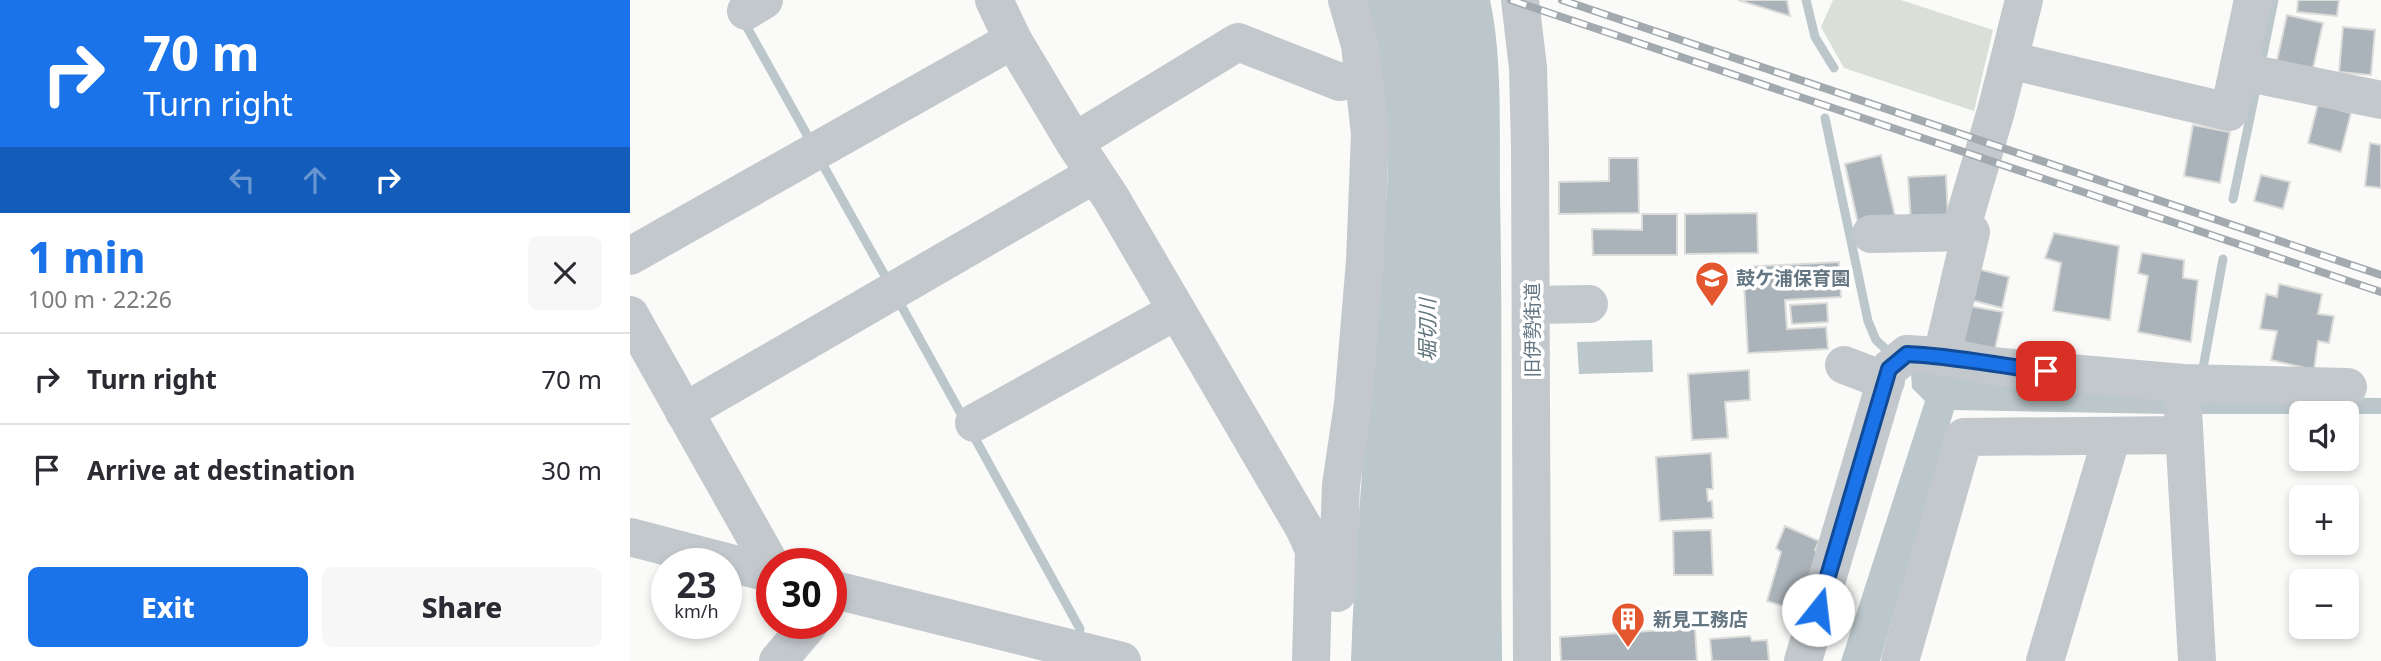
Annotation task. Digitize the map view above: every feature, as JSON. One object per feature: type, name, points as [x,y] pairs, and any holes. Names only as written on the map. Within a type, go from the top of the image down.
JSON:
[{"type":"street","points":[[994,0],[1013,40],[1304,528],[1314,550],[1311,661]]},
{"type":"street","points":[[1336,661],[1341,485],[1353,404],[1363,287],[1370,134],[1360,45],[1347,0]]},
{"type":"street","name":"旧伊勢街道","points":[[1520,0],[1528,68],[1532,305],[1532,661]]},
{"type":"street","points":[[1960,233],[1996,111],[2024,0]]},
{"type":"street","points":[[2009,60],[2229,113],[2253,0]]},
{"type":"street","points":[[630,256],[1013,40]]},
{"type":"street","points":[[1074,142],[1238,42],[1340,82]]},
{"type":"street","points":[[2239,71],[2381,100]]},
{"type":"street","points":[[684,412],[1095,174]]},
{"type":"street","points":[[1803,661],[1906,365],[1971,232],[1871,234]]},
{"type":"street","points":[[1532,305],[1588,304]]},
{"type":"street","points":[[974,424],[1176,311]]},
{"type":"street","points":[[630,315],[761,548]]},
{"type":"street","points":[[1844,365],[1992,366],[2183,383],[2348,387]]},
{"type":"street","points":[[2183,383],[2183,428],[2197,661]]},
{"type":"street","points":[[1900,661],[1965,437],[2112,436],[2183,428]]},
{"type":"street","points":[[2045,661],[2112,436]]},
{"type":"street","points":[[630,537],[756,569]]},
{"type":"street","points":[[847,596],[1095,655]]},
{"type":"street","points":[[778,661],[797,639]]},
{"type":"shaded area","points":[[1833,0],[1901,0],[1993,30],[1974,111],[1844,68],[1821,27]]},
{"type":"water","name":"堀切川","points":[[1364,0],[1490,0],[1497,46],[1500,97],[1502,661],[1351,661],[1361,483],[1388,175],[1384,115]]},
{"type":"water","points":[[1652,340],[1653,372],[1579,374],[1577,342]]},
{"type":"water","points":[[1911,372],[2224,396],[2381,398],[2381,414],[2359,414],[2359,401],[2289,401],[2289,414],[1954,410],[1880,661],[1841,661],[1925,401],[1912,388]]},
{"type":"building","points":[[1738,0],[1787,0],[1790,16]]},
{"type":"building","points":[[2298,0],[2339,0],[2337,16],[2297,12]]},
{"type":"building","points":[[2287,15],[2323,23],[2312,73],[2276,65]]},
{"type":"building","points":[[2343,27],[2375,30],[2371,75],[2339,72]]},
{"type":"building","points":[[2318,104],[2351,113],[2341,152],[2308,143]]},
{"type":"building","points":[[2193,125],[2230,132],[2220,183],[2184,176]]},
{"type":"building","points":[[2370,143],[2381,145],[2381,188],[2365,186]]},
{"type":"building","points":[[1881,155],[1896,220],[1859,228],[1845,164]]},
{"type":"building","points":[[1609,158],[1638,158],[1639,213],[1559,214],[1559,182],[1609,181]]},
{"type":"building","points":[[1946,175],[1948,220],[1911,223],[1908,177]]},
{"type":"building","points":[[2261,175],[2290,182],[2283,209],[2254,201]]},
{"type":"building","points":[[1757,213],[1758,253],[1685,254],[1685,214]]},
{"type":"building","points":[[1642,214],[1677,214],[1677,255],[1593,255],[1592,229],[1642,230]]},
{"type":"building","points":[[2054,233],[2119,246],[2110,320],[2053,311],[2061,263],[2045,258]]},
{"type":"building","points":[[2142,253],[2184,260],[2183,278],[2198,280],[2191,342],[2138,332],[2148,276],[2138,273]]},
{"type":"building","points":[[1839,262],[1841,297],[1785,300],[1787,329],[1826,327],[1828,349],[1748,353],[1743,267]]},
{"type":"building","points":[[1974,268],[2009,277],[2002,308],[1967,299]]},
{"type":"building","points":[[2279,284],[2322,294],[2318,314],[2334,316],[2329,343],[2318,341],[2314,370],[2271,360],[2277,331],[2260,329],[2266,294],[2277,297]]},
{"type":"building","points":[[1827,303],[1828,322],[1792,324],[1790,305]]},
{"type":"building","points":[[1964,305],[2003,312],[1995,349],[1957,343]]},
{"type":"building","points":[[1749,370],[1750,400],[1725,402],[1728,438],[1692,440],[1688,374]]},
{"type":"building","points":[[1711,453],[1713,489],[1707,489],[1708,501],[1712,501],[1713,518],[1660,521],[1656,457]]},
{"type":"building","points":[[1785,526],[1819,541],[1815,550],[1822,555],[1804,613],[1767,601],[1781,552],[1776,548]]},
{"type":"building","points":[[1711,530],[1713,575],[1674,575],[1673,531]]},
{"type":"building","name":"新見工務店","points":[[1695,628],[1697,661],[1561,661],[1560,637]]},
{"type":"building","points":[[1750,636],[1752,641],[1767,640],[1769,661],[1712,661],[1710,639]]},
{"type":"waterway","points":[[1806,0],[1815,37],[1834,68]]},
{"type":"waterway","points":[[2263,54],[2274,0]]},
{"type":"waterway","points":[[743,20],[811,142]]},
{"type":"waterway","points":[[2233,199],[2257,84]]},
{"type":"waterway","points":[[1825,118],[1868,321],[1876,340],[1892,355]]},
{"type":"waterway","points":[[819,158],[889,283]]},
{"type":"waterway","points":[[2203,368],[2223,259]]},
{"type":"waterway","points":[[897,298],[965,421]]},
{"type":"waterway","points":[[972,433],[1080,629],[1077,639]]},
{"type":"railway","points":[[1511,0],[2381,292]]},
{"type":"railway","points":[[1562,0],[2381,275]]},
{"type":"place","name":"鼓ケ浦保育園","points":[[1712,308]]},
{"type":"place","name":"新見工務店","points":[[1628,649]]},
{"type":"route","points":[[1818,610],[1889,369],[1907,354],[1942,356],[1992,366],[2046,371]]}]
